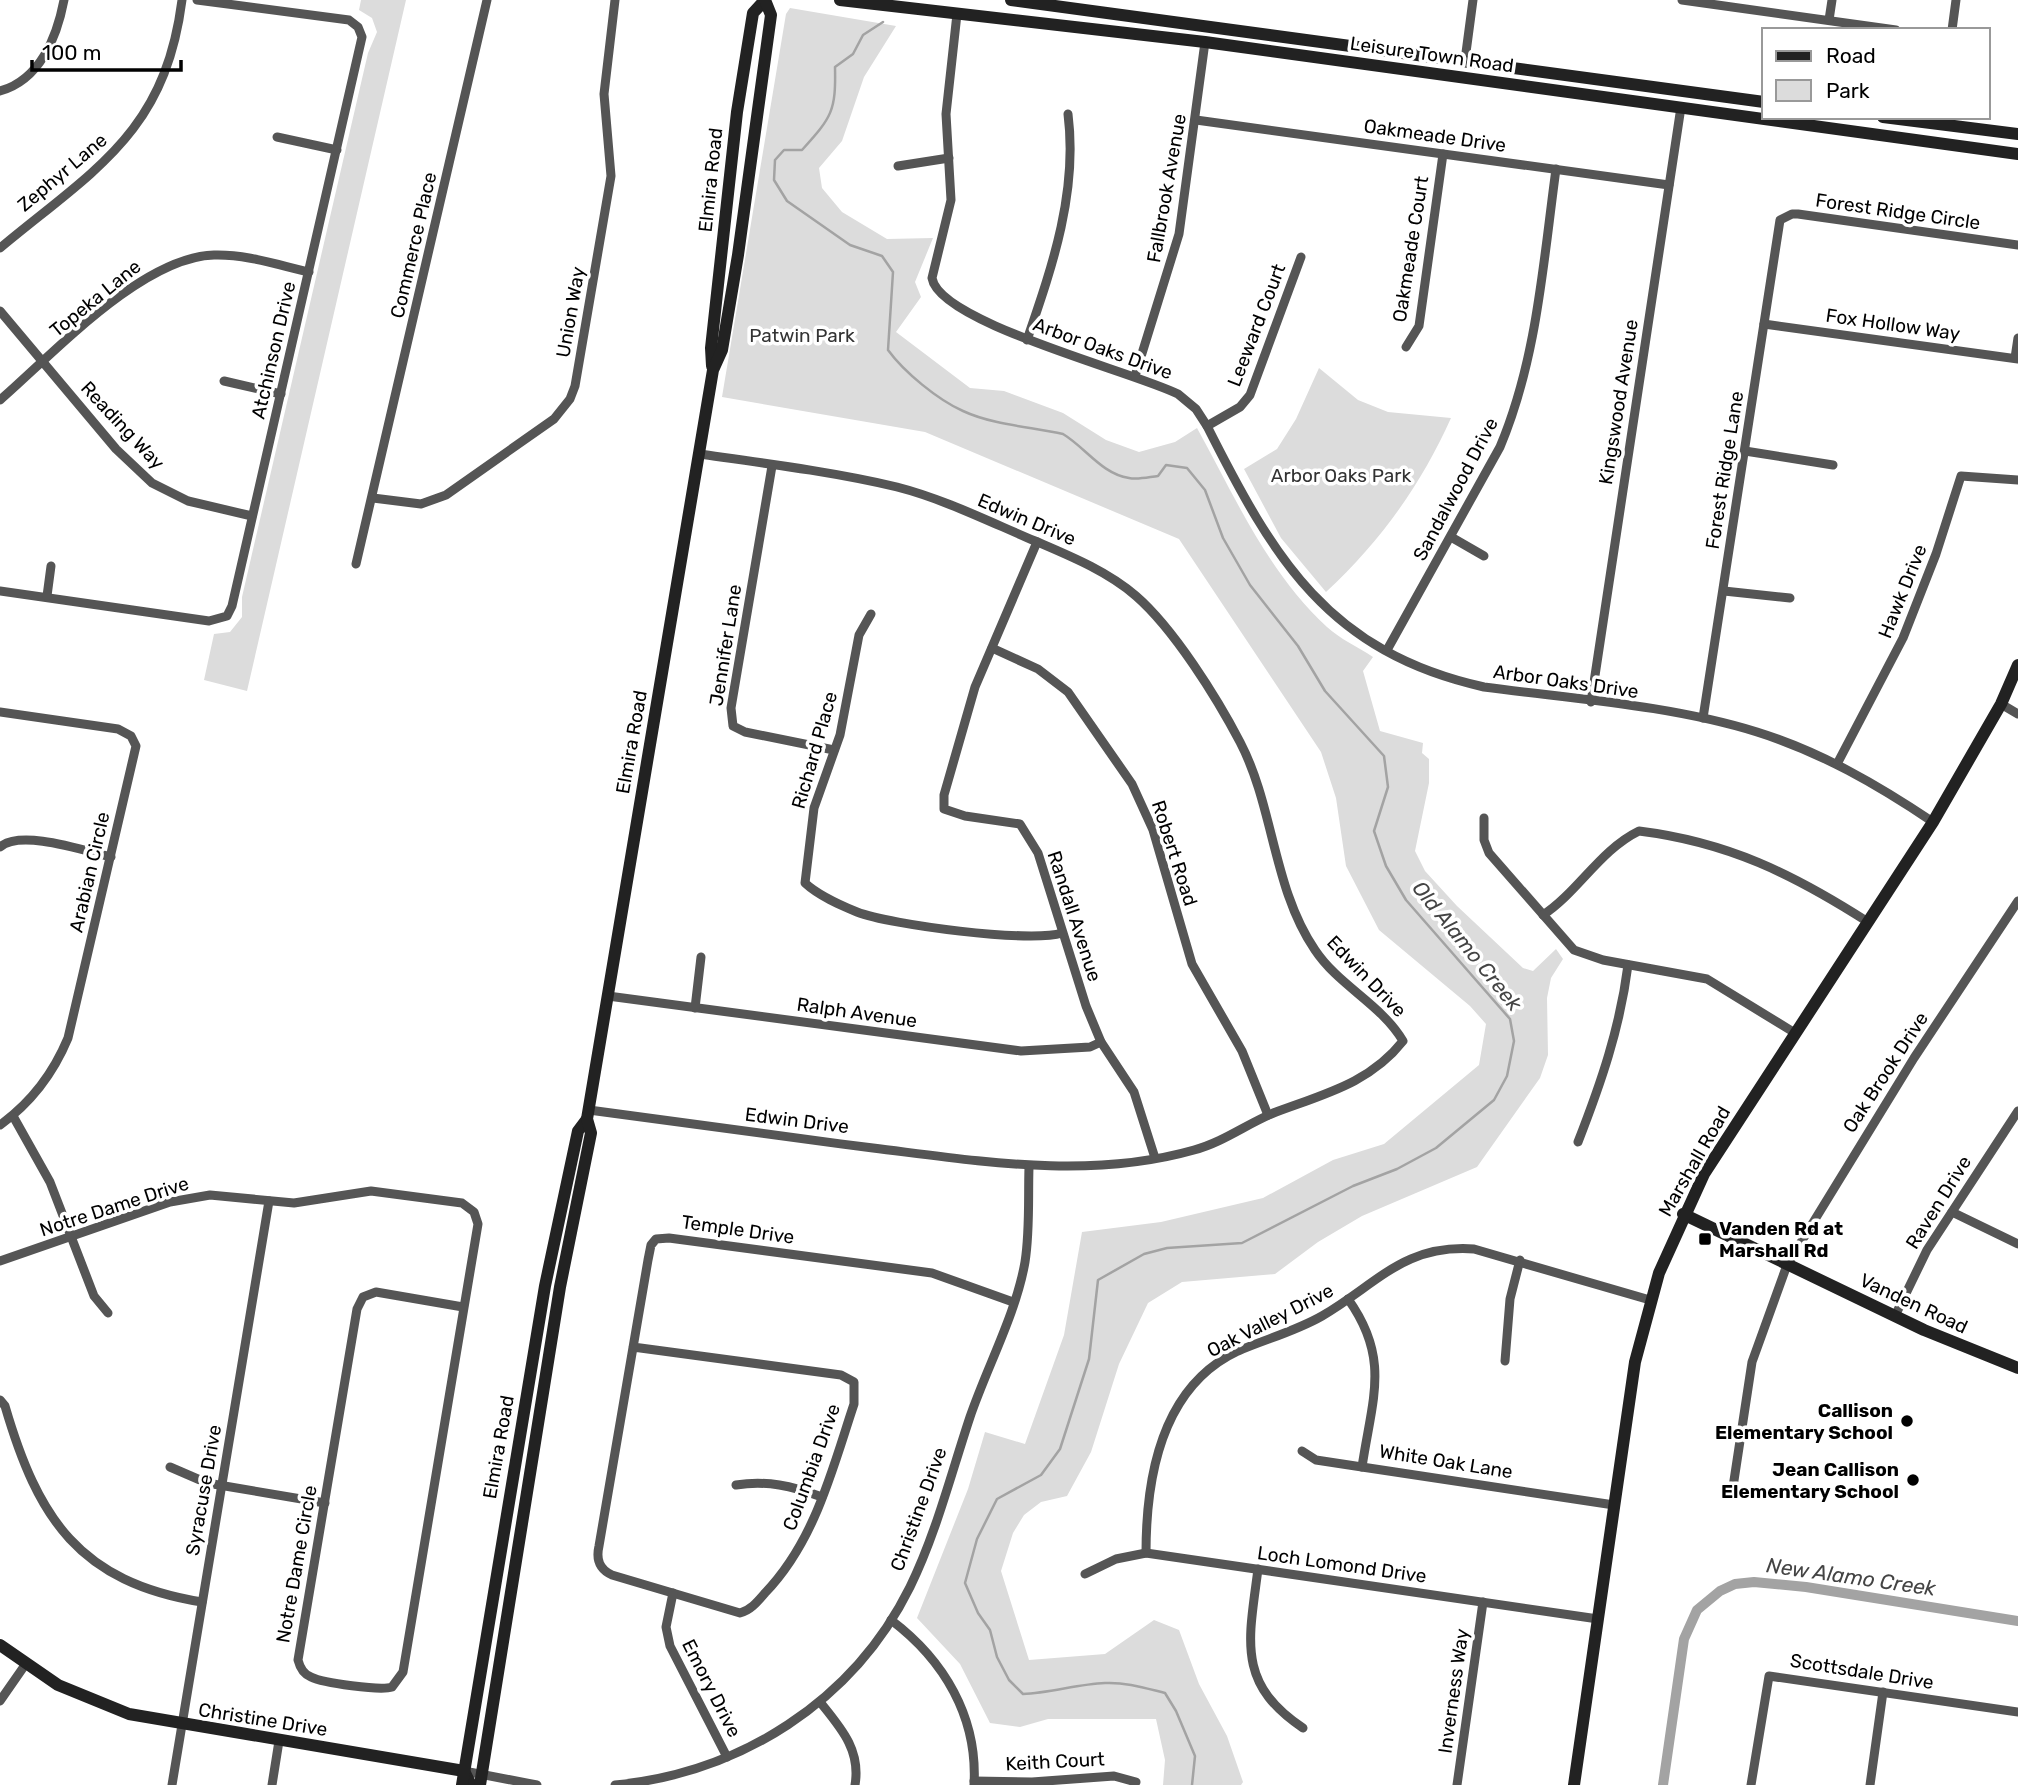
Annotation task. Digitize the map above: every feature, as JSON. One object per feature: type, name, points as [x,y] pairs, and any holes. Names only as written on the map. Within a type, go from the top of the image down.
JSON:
[{"type":"main road","name":"Elmira Road","points":[[480,1780],[560,1287],[590,1133],[588,1115],[713,370],[711,348],[737,112],[753,13],[765,0],[771,15],[738,255],[722,350],[713,370]]},
{"type":"main road","name":"Leisure Town Road","points":[[841,0],[1205,42],[1762,118]]},
{"type":"main road","name":"Leisure Town Road","points":[[1011,0],[1762,103]]},
{"type":"main road","points":[[1205,42],[1213,37],[1252,32]]},
{"type":"main road","points":[[1340,61],[1452,67],[1461,65],[1465,60]]},
{"type":"main road","points":[[1681,107],[1698,100],[1762,103]]},
{"type":"main road","name":"Leisure Town Road","points":[[1767,119],[2018,154]]},
{"type":"main road","points":[[1912,119],[2018,134]]},
{"type":"main road","name":"Marshall Road","points":[[1574,1785],[1635,1362],[1650,1300],[1683,1214],[1715,1157],[1933,822],[2001,704],[2018,665]]},
{"type":"main road","name":"Elmira Road","points":[[462,1785],[545,1286],[578,1131],[588,1115]]},
{"type":"main road","name":"Vanden Road","points":[[1683,1214],[1895,1317],[2018,1368]]},
{"type":"main road","name":"Christine Drive","points":[[0,1645],[26,1665],[73,1693],[101,1705],[182,1725],[464,1771]]},
{"type":"main road","points":[[480,1780],[474,1764],[484,1699],[481,1663]]},
{"type":"main road","points":[[464,1771],[471,1785]]},
{"type":"street","points":[[0,91],[26,79],[40,62],[55,36],[64,0]]},
{"type":"street","name":"Zephyr Lane","points":[[0,248],[92,173],[127,140],[159,91],[176,41],[182,0]]},
{"type":"street","name":"Atchinson Drive","points":[[0,591],[209,621],[222,619],[232,606],[363,41],[355,24],[344,19],[197,0]]},
{"type":"street","name":"Commerce Place","points":[[356,564],[487,0]]},
{"type":"street","name":"Union Way","points":[[373,498],[421,504],[446,495],[548,424],[570,399],[575,386],[611,176],[604,94],[615,0]]},
{"type":"street","points":[[1465,60],[1473,0]]},
{"type":"street","points":[[1682,0],[1883,28]]},
{"type":"street","points":[[1829,20],[1832,0]]},
{"type":"street","points":[[1952,28],[1956,0]]},
{"type":"street","name":"Arbor Oaks Drive","points":[[957,14],[946,104],[950,214],[933,272],[934,286],[973,314],[1027,340],[1135,376],[1178,394],[1196,409],[1208,426],[1271,543],[1288,569],[1315,599],[1352,630],[1387,650],[1454,680],[1703,718],[1759,733],[1837,764],[1886,790],[1933,822]]},
{"type":"street","name":"Fallbrook Avenue","points":[[1135,376],[1179,234],[1205,42]]},
{"type":"street","name":"Kingswood Avenue","points":[[1591,702],[1681,107]]},
{"type":"street","points":[[1027,340],[1064,218],[1069,187],[1068,114]]},
{"type":"street","name":"Oakmeade Drive","points":[[1196,120],[1669,185]]},
{"type":"street","points":[[277,137],[337,150]]},
{"type":"street","name":"Oakmeade Court","points":[[1406,348],[1419,326],[1443,154]]},
{"type":"street","points":[[898,166],[949,158]]},
{"type":"street","name":"Sandalwood Drive","points":[[1387,650],[1500,447],[1523,386],[1531,352],[1556,169]]},
{"type":"street","name":"Forest Ridge Circle","points":[[1778,226],[1780,220],[1792,214],[2018,245]]},
{"type":"street","name":"Forest Ridge Lane","points":[[1703,718],[1778,226]]},
{"type":"street","name":"Topeka Lane","points":[[0,400],[143,279],[171,264],[192,257],[230,255],[309,272]]},
{"type":"street","name":"Leeward Court","points":[[1208,426],[1240,407],[1250,395],[1301,257]]},
{"type":"street","name":"Reading Way","points":[[0,311],[117,449],[152,483],[188,501],[252,516]]},
{"type":"street","name":"Fox Hollow Way","points":[[1764,324],[2016,359]]},
{"type":"street","points":[[2016,359],[2018,338]]},
{"type":"street","points":[[224,381],[281,394]]},
{"type":"street","points":[[1745,451],[1833,465]]},
{"type":"street","name":"Edwin Drive","points":[[588,1115],[1029,1167],[1155,1158],[1194,1151],[1224,1140],[1268,1115],[1353,1084],[1376,1070],[1403,1041],[1385,1016],[1342,981],[1315,951],[1296,913],[1254,775],[1240,742],[1169,629],[1134,594],[1109,576],[1037,542],[929,497],[896,487],[699,454]]},
{"type":"street","name":"Jennifer Lane","points":[[772,466],[731,708],[733,726],[745,732],[834,750]]},
{"type":"street","name":"Hawk Drive","points":[[1837,764],[1908,628],[1961,476],[2018,480]]},
{"type":"street","points":[[1451,537],[1484,556]]},
{"type":"street","name":"Randall Avenue","points":[[1037,542],[975,687],[944,795],[944,809],[955,814],[1020,824],[1038,853],[1073,971],[1101,1042],[1134,1092],[1155,1158]]},
{"type":"street","points":[[47,596],[51,566]]},
{"type":"street","points":[[1724,591],[1790,598]]},
{"type":"street","name":"Richard Place","points":[[871,614],[859,635],[846,709],[814,808],[804,877],[810,887],[859,913],[886,919],[1032,938],[1062,933]]},
{"type":"street","name":"Robert Road","points":[[992,648],[1038,669],[1068,692],[1132,784],[1153,830],[1192,964],[1242,1051],[1268,1115]]},
{"type":"street","points":[[2001,704],[2018,714]]},
{"type":"street","name":"Arabian Circle","points":[[0,712],[118,729],[134,739],[136,750],[68,1038],[39,1090],[0,1125]]},
{"type":"street","points":[[1483,818],[1483,840],[1489,853],[1574,950],[1586,956],[1707,979],[1796,1033]]},
{"type":"street","points":[[1543,915],[1556,907],[1594,867],[1639,831],[1713,845],[1759,860],[1868,922]]},
{"type":"street","points":[[0,847],[6,841],[30,840],[111,857]]},
{"type":"street","name":"Oak Brook Drive","points":[[1733,1487],[1752,1362],[1787,1265],[1906,1070],[2018,901]]},
{"type":"street","points":[[695,1008],[701,957]]},
{"type":"street","points":[[1578,1142],[1608,1065],[1619,1022],[1628,965]]},
{"type":"street","name":"Ralph Avenue","points":[[608,996],[1021,1051],[1048,1051],[1090,1046],[1101,1042]]},
{"type":"street","name":"Raven Drive","points":[[1895,1317],[1927,1250],[2018,1111]]},
{"type":"street","points":[[13,1116],[50,1181],[94,1296],[108,1313]]},
{"type":"street","name":"Christine Drive","points":[[615,1785],[638,1784],[688,1772],[727,1758],[787,1727],[820,1702],[873,1647],[891,1620],[924,1555],[984,1377],[1013,1302],[1027,1247],[1029,1167]]},
{"type":"street","name":"Notre Dame Drive","points":[[0,1262],[186,1199],[225,1195],[293,1203],[359,1192],[384,1193],[462,1203],[474,1212],[478,1224]]},
{"type":"street","name":"Syracuse Drive","points":[[172,1785],[269,1201]]},
{"type":"street","points":[[1952,1212],[2018,1244]]},
{"type":"street","name":"Notre Dame Circle","points":[[463,1307],[379,1292],[360,1300],[299,1665],[313,1678],[388,1689],[399,1681],[403,1672],[478,1224]]},
{"type":"street","name":"Temple Drive","points":[[599,1563],[598,1552],[633,1347],[651,1245],[656,1239],[932,1273],[1013,1302]]},
{"type":"street","name":"Oak Valley Drive","points":[[1146,1553],[1147,1516],[1155,1465],[1170,1419],[1183,1398],[1209,1370],[1225,1359],[1321,1317],[1403,1260],[1428,1251],[1451,1247],[1474,1248],[1650,1300]]},
{"type":"street","points":[[1504,1361],[1506,1324],[1520,1260]]},
{"type":"street","name":"White Oak Lane","points":[[1348,1299],[1371,1338],[1375,1356],[1376,1375],[1362,1466],[1614,1505]]},
{"type":"street","name":"Columbia Drive","points":[[599,1563],[612,1575],[673,1594],[733,1612],[750,1609],[797,1552],[822,1497],[854,1404],[854,1382],[841,1375],[633,1347]]},
{"type":"street","points":[[0,1400],[5,1406],[34,1490],[58,1527],[79,1548],[104,1568],[141,1587],[202,1602]]},
{"type":"street","points":[[1302,1451],[1316,1460],[1362,1466]]},
{"type":"street","points":[[170,1467],[188,1477],[222,1485],[325,1503]]},
{"type":"street","points":[[736,1485],[761,1481],[822,1497]]},
{"type":"street","name":"Loch Lomond Drive","points":[[1084,1574],[1124,1557],[1146,1553],[1598,1619]]},
{"type":"street","points":[[1258,1569],[1248,1644],[1250,1662],[1258,1684],[1270,1700],[1303,1728]]},
{"type":"street","name":"Emory Drive","points":[[673,1594],[666,1627],[670,1646],[727,1758]]},
{"type":"street","name":"Inverness Way","points":[[1457,1785],[1483,1602]]},
{"type":"street","points":[[891,1620],[912,1635],[936,1661],[955,1692],[970,1729],[974,1783]]},
{"type":"street","points":[[0,1701],[26,1665]]},
{"type":"street","name":"Scottsdale Drive","points":[[1751,1785],[1769,1676],[2018,1712]]},
{"type":"street","points":[[1870,1785],[1883,1692]]},
{"type":"street","points":[[820,1702],[850,1742],[857,1768],[855,1785]]},
{"type":"street","points":[[272,1785],[279,1741]]},
{"type":"street","name":"Christine Drive","points":[[464,1771],[480,1780],[537,1785]]},
{"type":"street","name":"Keith Court","points":[[974,1783],[1060,1782],[1114,1776],[1136,1782]]},
{"type":"green space","points":[[361,0],[406,0],[247,691],[204,680],[214,634],[230,632],[242,617],[242,597],[368,53],[377,32],[372,18],[359,10]]},
{"type":"green space","name":"Patwin Park","points":[[790,8],[896,26],[864,77],[842,141],[819,168],[822,188],[842,212],[887,239],[933,238],[915,282],[921,297],[896,332],[970,388],[1004,391],[1063,413],[1106,440],[1139,452],[1175,442],[1197,428],[1254,533],[1287,583],[1327,627],[1373,657],[1363,671],[1380,731],[1423,743],[1422,753],[1429,759],[1429,783],[1415,851],[1425,871],[1457,906],[1523,968],[1533,971],[1556,949],[1563,959],[1551,978],[1547,998],[1548,1055],[1540,1078],[1477,1167],[1362,1216],[1318,1242],[1275,1274],[1182,1282],[1148,1303],[1119,1364],[1091,1452],[1067,1496],[1041,1502],[1024,1515],[1013,1533],[1001,1571],[1029,1660],[1105,1654],[1154,1620],[1179,1630],[1199,1684],[1227,1736],[1243,1782],[1241,1785],[1163,1785],[1165,1760],[1156,1719],[1048,1719],[1020,1727],[990,1723],[960,1664],[917,1618],[968,1489],[985,1432],[1025,1444],[1064,1335],[1082,1232],[1161,1222],[1263,1198],[1333,1160],[1384,1144],[1479,1065],[1486,1024],[1470,1006],[1379,930],[1346,866],[1336,798],[1321,752],[1179,539],[925,432],[722,397],[786,14]]},
{"type":"green space","name":"Arbor Oaks Park","points":[[1319,368],[1358,400],[1388,412],[1451,418],[1413,489],[1398,511],[1364,553],[1326,592],[1281,538],[1244,469],[1277,449],[1296,419]]},
{"type":"waterway","name":"Old Alamo Creek","points":[[883,22],[863,35],[853,54],[835,67],[833,104],[820,129],[802,150],[784,150],[775,160],[774,180],[787,201],[850,245],[882,256],[893,272],[888,350],[912,376],[943,400],[987,420],[1063,434],[1102,466],[1119,476],[1136,479],[1158,476],[1166,465],[1187,468],[1205,490],[1223,538],[1250,585],[1298,646],[1325,691],[1384,756],[1388,787],[1374,831],[1386,866],[1406,900],[1510,1019],[1514,1041],[1507,1076],[1494,1100],[1436,1148],[1397,1169],[1353,1186],[1242,1243],[1167,1248],[1144,1254],[1098,1280],[1089,1359],[1060,1449],[1041,1475],[997,1499],[977,1539],[965,1583],[978,1613],[990,1630],[997,1657],[1009,1680],[1023,1694],[1113,1683],[1165,1693],[1176,1711],[1195,1756],[1192,1785]]},
{"type":"waterway","name":"New Alamo Creek","points":[[1663,1785],[1684,1639],[1697,1610],[1720,1591],[1735,1584],[1754,1582],[1806,1587],[2018,1621]]},
{"type":"place","name":"Vanden Rd at Marshall Rd","points":[[1705,1239]]},
{"type":"place","name":"Callison Elementary School","points":[[1907,1421]]},
{"type":"place","name":"Jean Callison Elementary School","points":[[1913,1480]]}]
